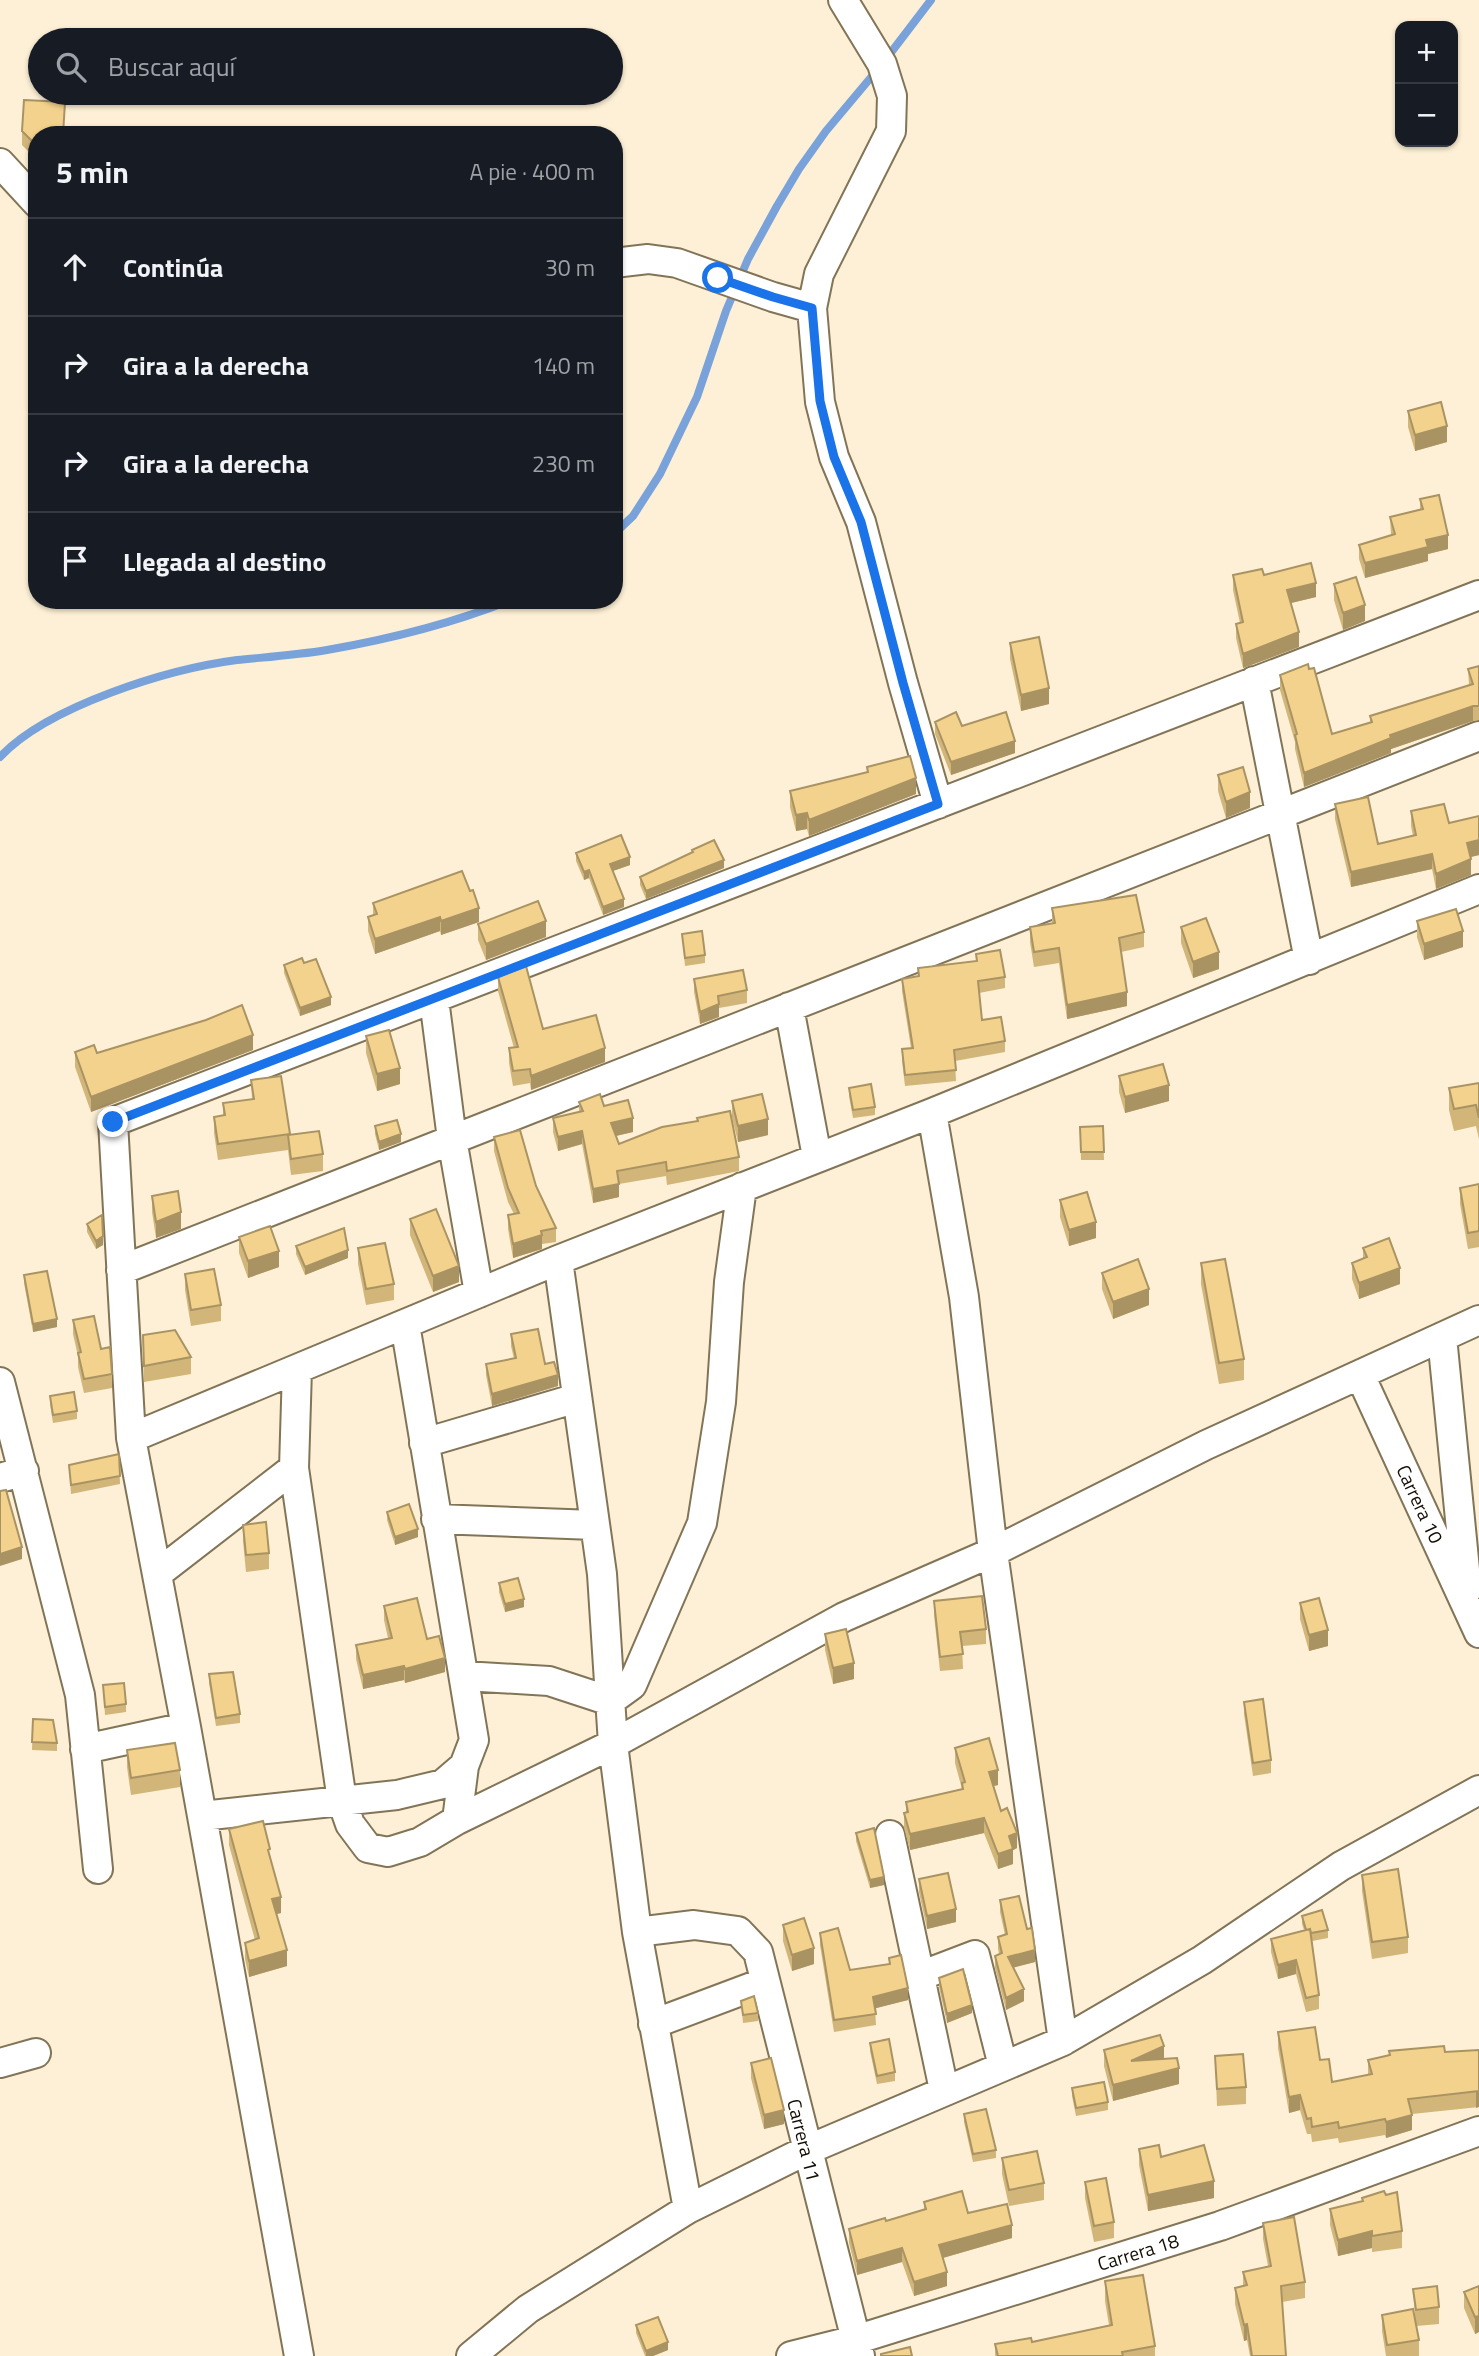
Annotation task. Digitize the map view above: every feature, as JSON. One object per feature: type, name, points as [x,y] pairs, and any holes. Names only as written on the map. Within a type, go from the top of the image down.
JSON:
[{"type":"street","points":[[843,0],[882,64],[892,96],[891,131],[819,274],[812,308],[820,401],[834,457],[861,522],[938,804]]},
{"type":"street","points":[[0,163],[28,193]]},
{"type":"street","points":[[623,261],[648,259],[677,263],[812,308]]},
{"type":"street","points":[[299,2356],[131,1438],[113,1122],[1479,594]]},
{"type":"street","points":[[1254,681],[1309,960]]},
{"type":"street","points":[[121,1270],[1479,736]]},
{"type":"street","points":[[131,1438],[558,1260],[932,1113],[1479,889]]},
{"type":"street","points":[[433,999],[479,1293]]},
{"type":"street","points":[[789,1007],[817,1157]]},
{"type":"street","points":[[932,1113],[964,1297],[993,1552],[1063,2041]]},
{"type":"street","points":[[610,1701],[632,1685],[702,1523],[721,1402],[729,1282],[742,1187]]},
{"type":"street","points":[[558,1260],[602,1574],[613,1744],[638,1932],[688,2209]]},
{"type":"street","points":[[297,1369],[294,1468],[342,1801],[350,1824],[368,1848],[388,1852],[420,1842],[457,1820],[613,1744],[844,1618],[993,1552],[1206,1445],[1479,1320]]},
{"type":"street","points":[[405,1324],[474,1740],[464,1766],[457,1820]]},
{"type":"street","points":[[1442,1337],[1474,1621]]},
{"type":"street","name":"Carrera 10","points":[[1360,1375],[1474,1621]]},
{"type":"street","points":[[0,1381],[12,1474],[80,1695],[98,1869]]},
{"type":"street","points":[[424,1443],[577,1398]]},
{"type":"street","points":[[157,1574],[294,1468]]},
{"type":"street","points":[[436,1518],[594,1525]]},
{"type":"street","points":[[464,1675],[549,1681],[610,1701]]},
{"type":"street","points":[[85,1749],[186,1727]]},
{"type":"street","points":[[202,1816],[397,1795],[443,1784],[464,1766]]},
{"type":"street","points":[[471,2356],[528,2309],[688,2209],[807,2150],[1063,2041],[1202,1960],[1341,1866],[1479,1790]]},
{"type":"street","points":[[890,1835],[944,2090]]},
{"type":"street","name":"Carrera 11","points":[[638,1932],[694,1925],[738,1931],[758,1952],[857,2348]]},
{"type":"street","points":[[920,1976],[975,1955],[1003,2066]]},
{"type":"street","points":[[653,2024],[765,1982]]},
{"type":"street","points":[[0,2063],[36,2053]]},
{"type":"street","name":"Carrera 18","points":[[791,2356],[857,2348],[1220,2226],[1479,2131]]},
{"type":"building","points":[[24,100],[28,100],[28,105],[65,105],[64,126],[28,126],[28,137],[22,131]]},
{"type":"building","points":[[1441,402],[1447,426],[1415,435],[1408,411]]},
{"type":"building","points":[[1439,495],[1448,535],[1426,540],[1428,547],[1365,563],[1359,545],[1395,534],[1390,517],[1423,509],[1420,499]]},
{"type":"building","points":[[1311,563],[1316,583],[1287,590],[1299,632],[1243,654],[1236,624],[1243,622],[1233,575],[1262,569],[1264,575]]},
{"type":"building","points":[[1356,577],[1365,605],[1343,613],[1334,584]]},
{"type":"building","points":[[1039,637],[1049,688],[1021,695],[1010,643]]},
{"type":"building","points":[[1308,664],[1309,669],[1314,668],[1332,734],[1372,722],[1370,716],[1473,684],[1468,669],[1479,666],[1479,706],[1390,735],[1391,738],[1304,773],[1295,735],[1297,734],[1280,675]]},
{"type":"building","points":[[956,712],[962,726],[1006,712],[1015,741],[951,762],[935,722]]},
{"type":"building","points":[[910,756],[916,778],[809,820],[807,813],[796,815],[790,791],[868,772],[867,767]]},
{"type":"building","points":[[1243,767],[1250,792],[1226,802],[1218,775]]},
{"type":"building","points":[[1368,797],[1378,844],[1416,835],[1411,811],[1444,804],[1449,823],[1479,816],[1479,840],[1467,843],[1471,859],[1436,874],[1432,854],[1351,872],[1335,804]]},
{"type":"building","points":[[621,835],[630,857],[610,864],[624,899],[603,907],[589,870],[584,872],[576,853]]},
{"type":"building","points":[[714,840],[724,860],[646,891],[640,877]]},
{"type":"building","points":[[462,871],[479,908],[441,921],[440,917],[375,939],[368,917],[377,914],[373,903]]},
{"type":"building","points":[[1136,895],[1144,932],[1119,938],[1127,992],[1067,1005],[1059,948],[1034,952],[1030,927],[1055,923],[1052,908]]},
{"type":"building","points":[[538,901],[546,921],[486,944],[478,924]]},
{"type":"building","points":[[1456,909],[1463,931],[1424,944],[1417,921]]},
{"type":"building","points":[[1206,918],[1219,952],[1193,962],[1181,927]]},
{"type":"building","points":[[702,931],[705,955],[685,958],[682,934]]},
{"type":"building","points":[[1000,950],[1005,977],[978,981],[982,1020],[1001,1017],[1005,1041],[954,1050],[956,1070],[905,1075],[902,1049],[913,1048],[902,979],[919,976],[918,968],[977,961],[976,954]]},
{"type":"building","points":[[302,958],[304,963],[316,959],[331,997],[300,1008],[284,965]]},
{"type":"building","points":[[526,966],[543,1029],[596,1015],[605,1048],[531,1076],[530,1069],[513,1071],[509,1048],[518,1047],[498,977]]},
{"type":"building","points":[[743,970],[747,990],[718,996],[719,1004],[700,1012],[694,979]]},
{"type":"building","points":[[242,1005],[253,1035],[91,1097],[75,1052],[94,1045],[97,1053],[206,1020]]},
{"type":"building","points":[[389,1030],[400,1068],[377,1074],[366,1036]]},
{"type":"building","points":[[1163,1064],[1169,1085],[1125,1097],[1119,1076]]},
{"type":"building","points":[[281,1076],[290,1134],[218,1144],[214,1117],[225,1115],[223,1103],[254,1099],[251,1080]]},
{"type":"building","points":[[1479,1083],[1479,1118],[1476,1105],[1454,1109],[1449,1088]]},
{"type":"building","points":[[871,1084],[875,1107],[853,1110],[849,1088]]},
{"type":"building","points":[[600,1094],[604,1106],[628,1100],[633,1118],[611,1123],[619,1144],[662,1127],[698,1121],[697,1118],[730,1111],[739,1157],[667,1171],[666,1162],[617,1171],[619,1184],[593,1189],[582,1131],[558,1137],[553,1118],[583,1111],[579,1102]]},
{"type":"building","points":[[762,1094],[768,1119],[738,1126],[732,1101]]},
{"type":"building","points":[[397,1120],[401,1134],[379,1142],[375,1126]]},
{"type":"building","points":[[1103,1126],[1104,1152],[1081,1152],[1080,1127]]},
{"type":"building","points":[[520,1130],[536,1186],[556,1228],[541,1231],[542,1235],[513,1244],[508,1215],[519,1213],[508,1188],[494,1137]]},
{"type":"building","points":[[319,1131],[323,1154],[291,1159],[288,1135]]},
{"type":"building","points":[[1479,1184],[1479,1231],[1468,1233],[1460,1188]]},
{"type":"building","points":[[178,1191],[181,1212],[156,1222],[152,1196]]},
{"type":"building","points":[[1087,1192],[1096,1222],[1069,1230],[1060,1200]]},
{"type":"building","points":[[436,1209],[459,1266],[433,1276],[410,1219]]},
{"type":"building","points":[[102,1215],[103,1236],[96,1241],[87,1224]]},
{"type":"building","points":[[270,1226],[279,1251],[248,1261],[239,1237]]},
{"type":"building","points":[[344,1228],[348,1250],[305,1267],[296,1246]]},
{"type":"building","points":[[1389,1238],[1400,1268],[1359,1283],[1352,1263],[1367,1257],[1363,1248]]},
{"type":"building","points":[[385,1243],[394,1284],[366,1289],[358,1248]]},
{"type":"building","points":[[1138,1259],[1149,1289],[1113,1302],[1102,1273]]},
{"type":"building","points":[[1225,1259],[1244,1359],[1219,1363],[1201,1263]]},
{"type":"building","points":[[214,1269],[221,1305],[191,1310],[185,1274]]},
{"type":"building","points":[[47,1271],[57,1319],[33,1324],[24,1275]]},
{"type":"building","points":[[94,1316],[101,1349],[110,1347],[112,1374],[84,1379],[73,1320]]},
{"type":"building","points":[[538,1329],[545,1364],[554,1362],[558,1375],[492,1394],[486,1364],[516,1358],[511,1334]]},
{"type":"building","points":[[175,1330],[191,1357],[144,1366],[143,1335]]},
{"type":"building","points":[[74,1392],[77,1411],[53,1415],[50,1396]]},
{"type":"building","points":[[119,1454],[120,1476],[71,1485],[69,1465]]},
{"type":"building","points":[[6,1490],[22,1547],[0,1554],[0,1491]]},
{"type":"building","points":[[409,1504],[418,1529],[395,1537],[387,1512]]},
{"type":"building","points":[[266,1522],[269,1553],[246,1555],[243,1525]]},
{"type":"building","points":[[518,1578],[524,1599],[505,1604],[499,1583]]},
{"type":"building","points":[[982,1596],[986,1629],[960,1632],[963,1654],[940,1657],[934,1601]]},
{"type":"building","points":[[417,1598],[427,1639],[439,1636],[445,1658],[405,1669],[404,1666],[363,1675],[356,1645],[392,1638],[384,1606]]},
{"type":"building","points":[[1319,1598],[1328,1630],[1309,1635],[1300,1603]]},
{"type":"building","points":[[846,1629],[854,1663],[833,1668],[825,1634]]},
{"type":"building","points":[[233,1672],[240,1714],[216,1718],[209,1674]]},
{"type":"building","points":[[124,1683],[126,1704],[105,1707],[103,1685]]},
{"type":"building","points":[[1263,1699],[1271,1760],[1253,1763],[1244,1702]]},
{"type":"building","points":[[33,1719],[53,1720],[57,1743],[32,1742]]},
{"type":"building","points":[[989,1738],[998,1770],[989,1772],[1001,1811],[1007,1808],[1017,1833],[1009,1836],[1013,1849],[998,1854],[984,1818],[910,1834],[904,1813],[908,1812],[906,1802],[963,1789],[962,1783],[965,1782],[955,1748]]},
{"type":"building","points":[[175,1743],[180,1770],[131,1778],[127,1750]]},
{"type":"building","points":[[263,1821],[281,1897],[272,1899],[287,1950],[249,1961],[245,1943],[259,1938],[229,1829]]},
{"type":"building","points":[[874,1828],[884,1877],[870,1880],[856,1833]]},
{"type":"building","points":[[1398,1869],[1408,1937],[1372,1942],[1362,1875]]},
{"type":"building","points":[[948,1873],[956,1909],[927,1916],[919,1879]]},
{"type":"building","points":[[1019,1896],[1027,1929],[1032,1928],[1035,1950],[1008,1957],[1024,1989],[1006,1998],[995,1956],[1002,1953],[998,1937],[1007,1934],[1000,1900]]},
{"type":"building","points":[[1322,1910],[1328,1930],[1311,1933],[1310,1929],[1306,1930],[1302,1916]]},
{"type":"building","points":[[804,1918],[814,1948],[792,1955],[783,1925]]},
{"type":"building","points":[[838,1928],[850,1970],[890,1964],[889,1958],[901,1955],[908,1988],[873,1997],[876,2014],[834,2020],[820,1933]]},
{"type":"building","points":[[1310,1929],[1319,1995],[1306,1998],[1296,1960],[1278,1965],[1271,1939]]},
{"type":"building","points":[[963,1969],[972,2005],[947,2014],[939,1978]]},
{"type":"building","points":[[754,1996],[758,2013],[743,2015],[741,2001]]},
{"type":"building","points":[[1315,2027],[1320,2060],[1329,2059],[1332,2082],[1372,2074],[1368,2060],[1390,2055],[1389,2051],[1444,2046],[1445,2052],[1479,2050],[1479,2091],[1408,2099],[1412,2115],[1386,2122],[1385,2119],[1339,2128],[1338,2122],[1312,2127],[1311,2118],[1307,2119],[1300,2095],[1289,2097],[1278,2032]]},
{"type":"building","points":[[1160,2035],[1164,2046],[1131,2061],[1177,2058],[1179,2068],[1113,2085],[1104,2050]]},
{"type":"building","points":[[889,2039],[895,2072],[877,2076],[870,2043]]},
{"type":"building","points":[[1243,2054],[1246,2087],[1217,2089],[1215,2056]]},
{"type":"building","points":[[771,2058],[784,2110],[764,2115],[751,2063]]},
{"type":"building","points":[[1104,2082],[1108,2102],[1076,2108],[1072,2088]]},
{"type":"building","points":[[986,2109],[996,2150],[973,2154],[964,2114]]},
{"type":"building","points":[[1159,2145],[1161,2157],[1204,2145],[1214,2181],[1148,2195],[1139,2149]]},
{"type":"building","points":[[1037,2151],[1044,2183],[1009,2190],[1002,2158]]},
{"type":"building","points":[[1106,2178],[1114,2222],[1094,2226],[1085,2182]]},
{"type":"building","points":[[962,2191],[968,2213],[1007,2204],[1012,2225],[939,2245],[947,2272],[914,2282],[902,2248],[857,2261],[849,2229],[926,2209],[924,2202]]},
{"type":"building","points":[[1384,2191],[1386,2195],[1397,2192],[1402,2231],[1372,2236],[1372,2231],[1338,2240],[1330,2209],[1363,2201],[1362,2198]]},
{"type":"building","points":[[1294,2217],[1305,2282],[1281,2286],[1286,2356],[1252,2356],[1247,2324],[1244,2325],[1235,2288],[1247,2285],[1243,2272],[1271,2266],[1263,2223]]},
{"type":"building","points":[[1143,2275],[1155,2346],[1122,2352],[1123,2356],[998,2356],[995,2344],[1031,2338],[1032,2342],[1112,2325],[1105,2281]]},
{"type":"building","points":[[1437,2286],[1439,2307],[1416,2310],[1413,2289]]},
{"type":"building","points":[[1479,2286],[1479,2316],[1475,2317],[1464,2292]]},
{"type":"building","points":[[1413,2309],[1419,2340],[1387,2345],[1382,2315]]},
{"type":"building","points":[[658,2317],[668,2342],[646,2351],[636,2325]]},
{"type":"building","points":[[910,2347],[912,2356],[881,2356],[881,2354]]},
{"type":"waterway","points":[[886,59],[931,0]]},
{"type":"waterway","points":[[623,525],[633,516],[660,474],[697,397],[726,311],[748,259],[777,206],[826,131],[878,69]]},
{"type":"waterway","points":[[0,757],[21,739],[78,706],[144,681],[237,660],[316,652],[374,641],[488,609]]},
{"type":"route","points":[[113,1122],[938,804],[861,522],[834,457],[820,401],[812,308],[718,278]]}]
